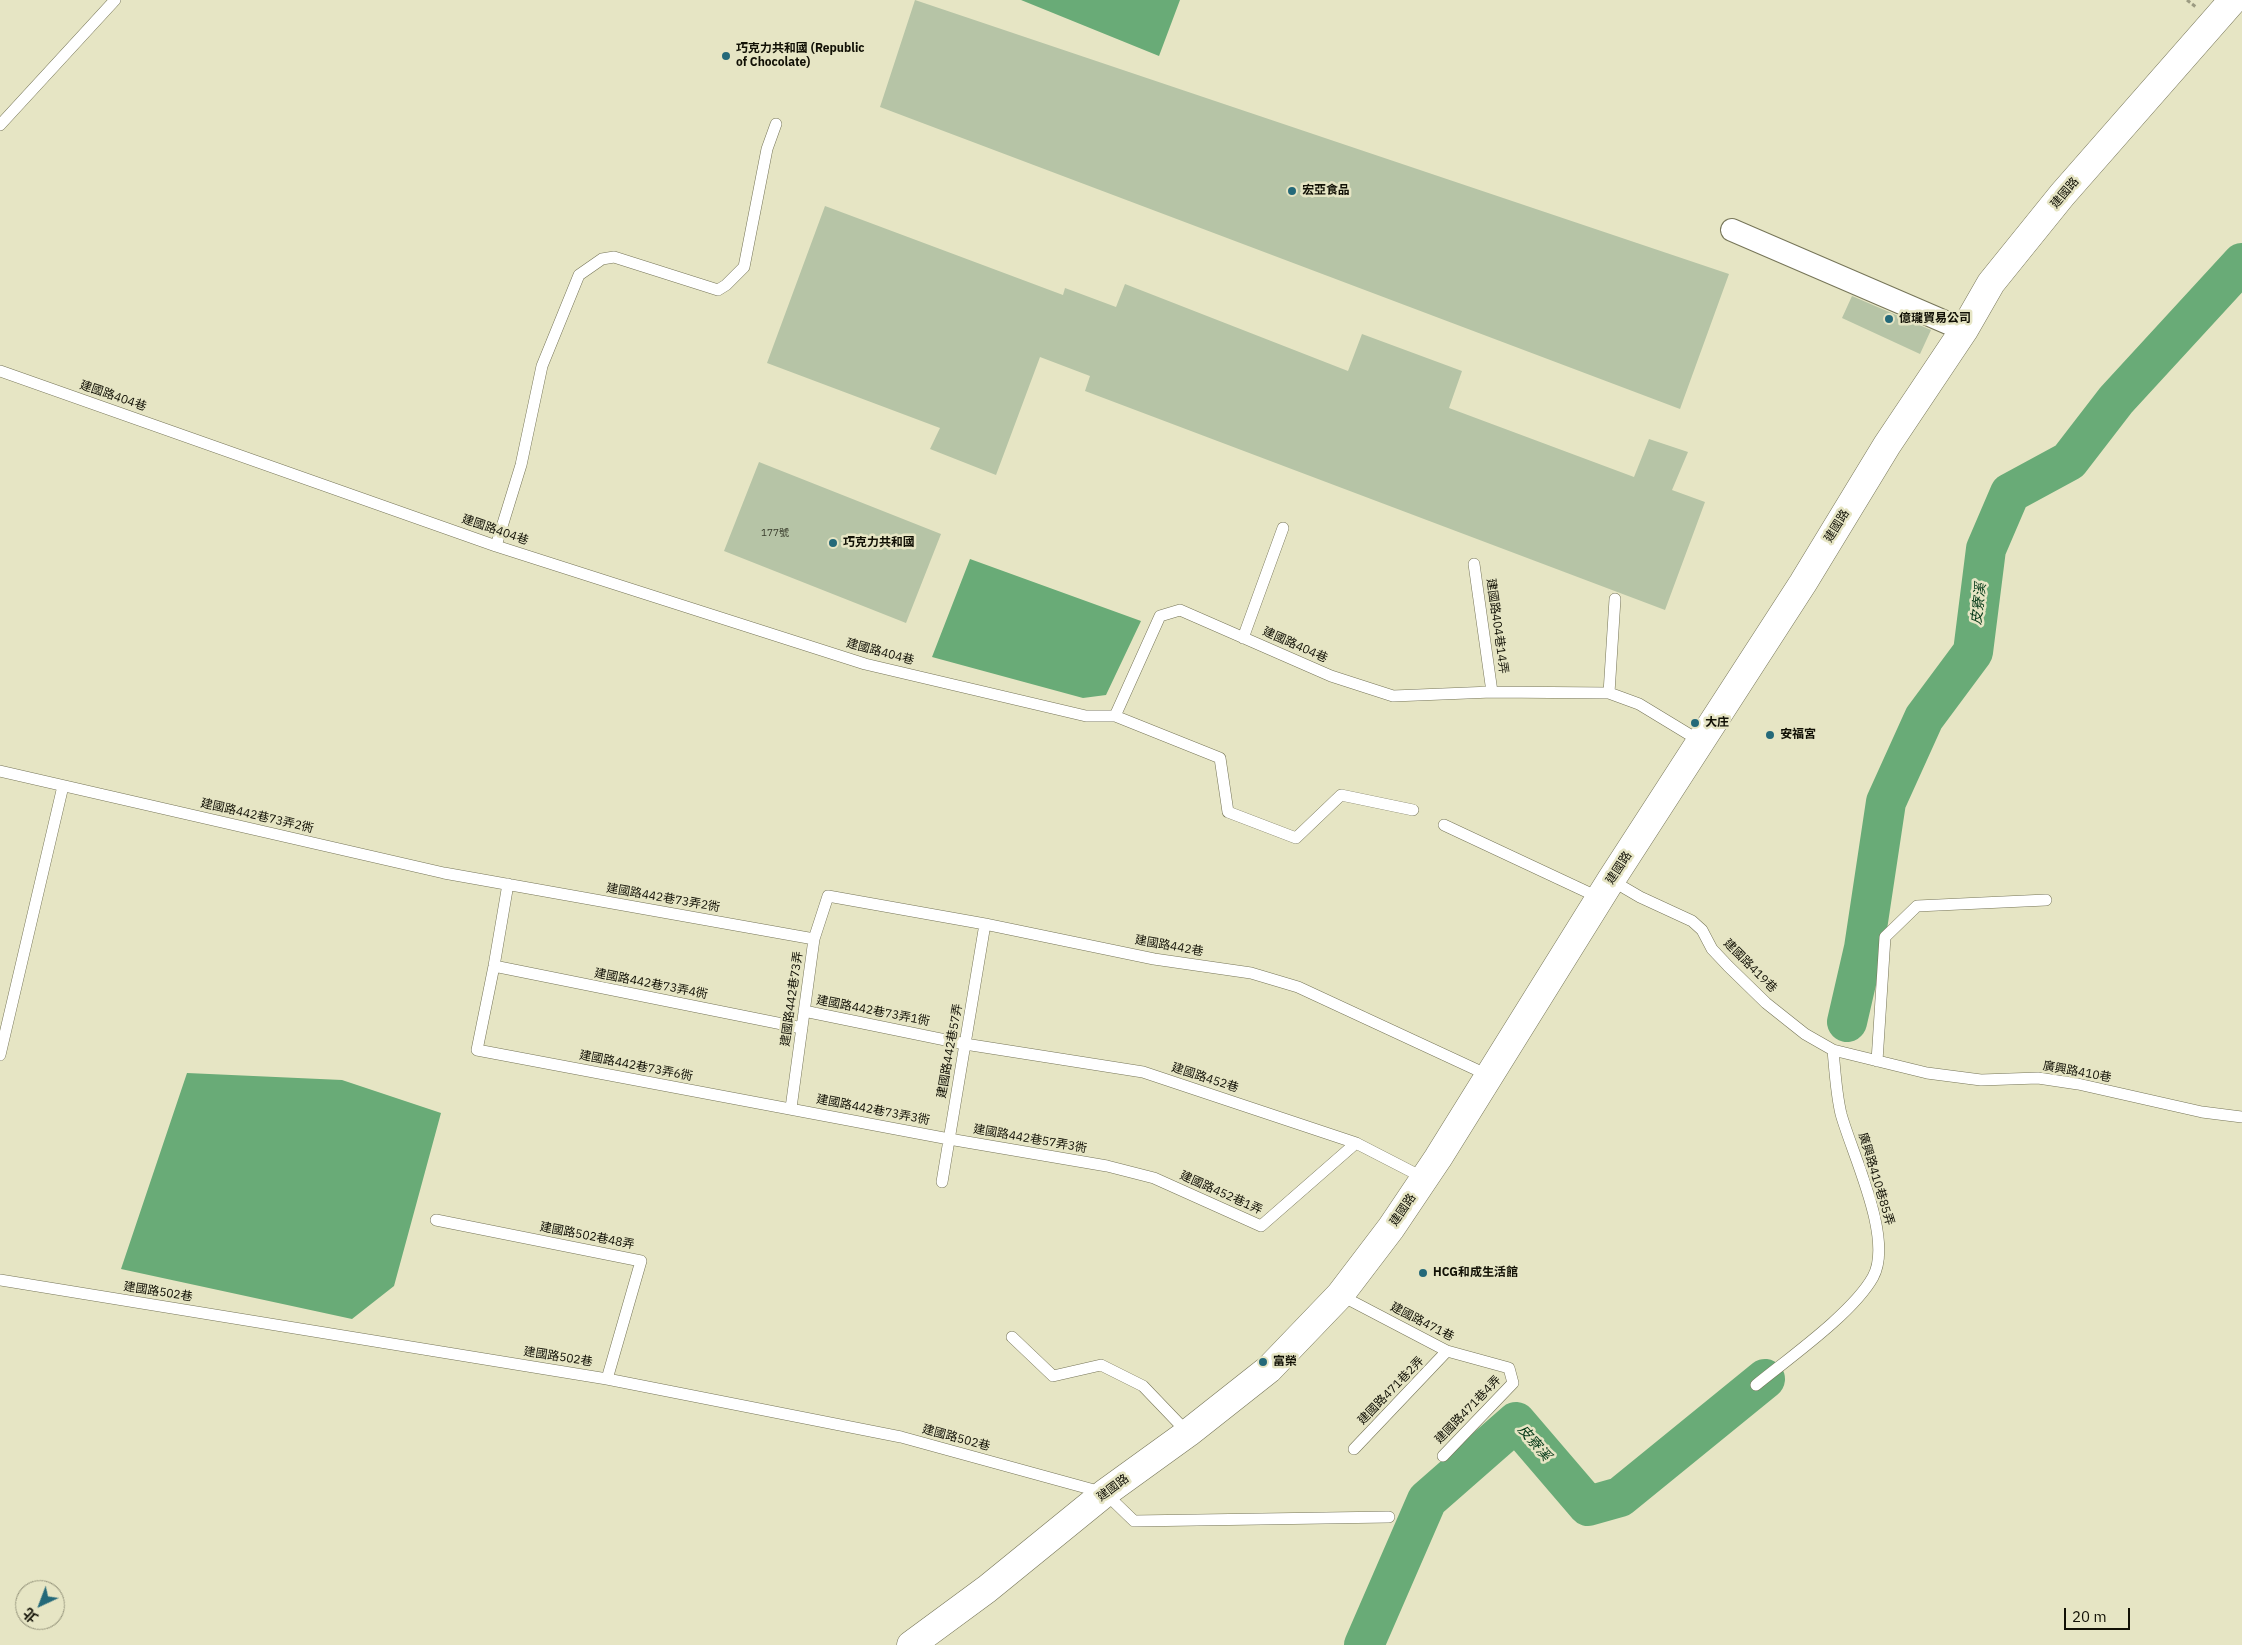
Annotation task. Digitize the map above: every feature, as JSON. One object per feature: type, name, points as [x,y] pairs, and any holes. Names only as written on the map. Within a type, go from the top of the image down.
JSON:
[{"type":"street","name":"建國路","points":[[911,1645],[987,1589],[1105,1493],[1188,1433],[1269,1369],[1340,1295],[1391,1228],[1490,1076],[1605,889],[1802,583],[1887,445],[1964,330],[1991,283],[2062,195],[2233,0]]},
{"type":"street","points":[[1732,230],[1964,330]]},
{"type":"lane","points":[[0,125],[115,0]]},
{"type":"lane","points":[[496,546],[521,465],[542,366],[579,275],[602,259],[614,257],[718,290],[726,285],[744,267],[767,149],[776,124]]},
{"type":"lane","name":"建國路404巷","points":[[0,370],[496,546],[865,664],[1086,716],[1115,716],[1160,616],[1180,610],[1331,676],[1393,696],[1492,692],[1609,693],[1638,704],[1700,741]]},
{"type":"lane","points":[[1243,638],[1283,528]]},
{"type":"lane","name":"建國路404巷14弄","points":[[1474,564],[1492,692]]},
{"type":"lane","points":[[1609,693],[1615,599]]},
{"type":"lane","points":[[1115,716],[1220,758],[1228,812],[1296,838],[1342,795],[1413,810]]},
{"type":"lane","name":"建國路442巷73弄2衖","points":[[0,771],[444,872],[814,939]]},
{"type":"lane","points":[[0,1055],[63,786]]},
{"type":"lane","name":"建國路419巷","points":[[1444,825],[1605,889],[1640,897],[1692,921],[1702,930],[1712,949],[1728,966],[1766,1002],[1805,1034],[1833,1050],[1877,1061]]},
{"type":"lane","points":[[494,966],[508,884]]},
{"type":"lane","name":"建國路442巷73弄","points":[[791,1108],[814,939],[828,896]]},
{"type":"lane","name":"建國路442巷","points":[[828,896],[985,924],[1154,958],[1251,973],[1298,988],[1490,1076]]},
{"type":"lane","points":[[1877,1061],[1885,937],[1916,906],[2046,900]]},
{"type":"lane","name":"建國路442巷57弄","points":[[942,1182],[985,924]]},
{"type":"lane","name":"建國路442巷73弄4衖","points":[[494,966],[802,1028]]},
{"type":"lane","name":"建國路442巷73弄6衖","points":[[494,966],[477,1050],[791,1108]]},
{"type":"lane","name":"建國路442巷73弄1衖","points":[[804,1011],[965,1044]]},
{"type":"lane","name":"建國路452巷","points":[[965,1044],[1143,1072],[1356,1143],[1424,1178]]},
{"type":"lane","name":"廣興路410巷85弄","points":[[1756,1385],[1848,1308],[1873,1277],[1879,1252],[1878,1227],[1841,1112],[1833,1050]]},
{"type":"lane","name":"廣興路410巷","points":[[1877,1061],[1927,1073],[1981,1080],[2038,1078],[2078,1084],[2202,1112],[2242,1117]]},
{"type":"lane","name":"建國路442巷73弄3衖","points":[[791,1108],[949,1139]]},
{"type":"lane","name":"建國路442巷57弄3衖","points":[[949,1139],[1107,1166]]},
{"type":"lane","name":"建國路452巷1弄","points":[[1107,1166],[1154,1178],[1262,1226],[1356,1143]]},
{"type":"lane","name":"建國路502巷48弄","points":[[436,1220],[641,1260],[607,1380]]},
{"type":"lane","name":"建國路502巷","points":[[0,1280],[607,1380],[901,1437],[1105,1493]]},
{"type":"lane","name":"建國路471巷","points":[[1340,1295],[1447,1351],[1509,1368],[1513,1383]]},
{"type":"lane","points":[[1012,1337],[1054,1376],[1101,1365],[1143,1386],[1188,1433]]},
{"type":"lane","name":"建國路471巷2弄","points":[[1354,1449],[1447,1351]]},
{"type":"lane","name":"建國路471巷4弄","points":[[1442,1456],[1513,1383]]},
{"type":"lane","points":[[1105,1493],[1134,1521],[1389,1517]]},
{"type":"shaded area","points":[[1021,0],[1180,0],[1159,56]]},
{"type":"shaded area","points":[[970,559],[1141,621],[1106,695],[1083,698],[932,657]]},
{"type":"shaded area","points":[[187,1073],[342,1080],[441,1113],[394,1286],[352,1319],[121,1269]]},
{"type":"building","name":"宏亞食品","points":[[915,0],[1729,274],[1680,409],[880,107]]},
{"type":"building","points":[[825,206],[1063,295],[1065,288],[1116,307],[1125,284],[1348,371],[1362,334],[1462,371],[1449,408],[1634,477],[1649,439],[1688,452],[1672,490],[1705,502],[1665,610],[1085,391],[1090,376],[1040,357],[996,475],[930,449],[940,428],[767,363]]},
{"type":"building","name":"億瓏貿易公司","points":[[1852,296],[1931,330],[1920,354],[1842,318]]},
{"type":"building","name":"巧克力共和國","points":[[759,462],[941,534],[906,623],[724,551]]},
{"type":"waterway","name":"皮寮溪","points":[[1847,1022],[1864,948],[1886,802],[1924,718],[1973,652],[1986,549],[2010,493],[2069,461],[2116,400],[2242,263]]},
{"type":"waterway","name":"皮寮溪","points":[[1364,1645],[1427,1500],[1516,1422],[1588,1506],[1620,1497],[1765,1379]]},
{"type":"place","name":"巧克力共和國 (Republic of Chocolate)","points":[[726,56]]},
{"type":"place","name":"宏亞食品","points":[[1292,191]]},
{"type":"place","name":"億瓏貿易公司","points":[[1889,319]]},
{"type":"place","name":"巧克力共和國","points":[[833,543]]},
{"type":"place","name":"大庄","points":[[1695,723]]},
{"type":"place","name":"安福宮","points":[[1770,735]]},
{"type":"place","name":"HCG和成生活館","points":[[1423,1273]]},
{"type":"place","name":"富榮","points":[[1263,1362]]}]
